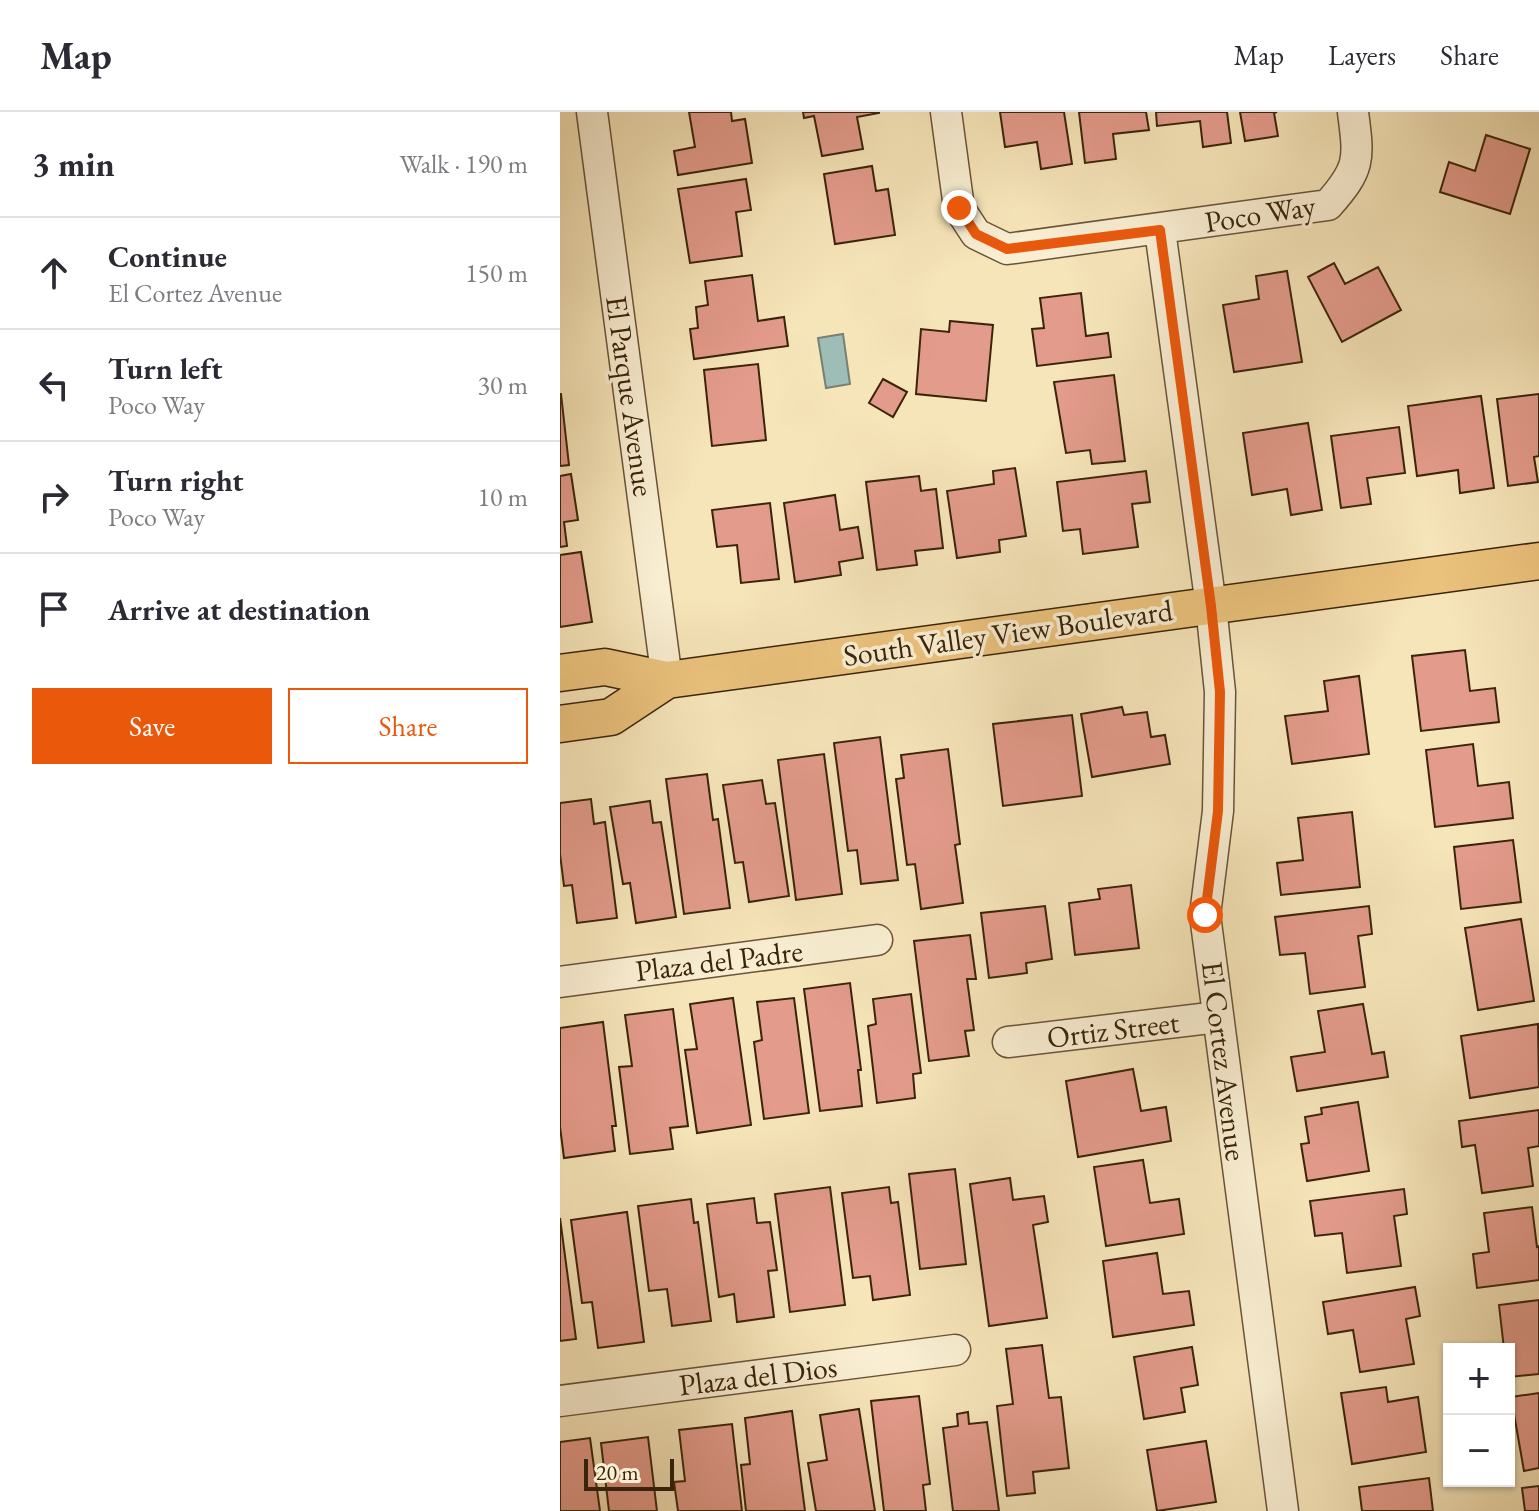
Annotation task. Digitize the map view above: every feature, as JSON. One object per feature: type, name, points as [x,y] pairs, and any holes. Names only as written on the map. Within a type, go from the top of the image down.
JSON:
[{"type":"main road","name":"South Valley View Boulevard","points":[[560,673],[605,667],[667,680],[1538,561]]},
{"type":"main road","name":"South Valley View Boulevard","points":[[560,724],[611,717],[667,680]]},
{"type":"street","name":"El Parque Avenue","points":[[592,112],[667,680]]},
{"type":"street","name":"Poco Way","points":[[946,112],[959,208],[976,234],[1007,249],[1328,205],[1348,183],[1358,155],[1353,112]]},
{"type":"street","name":"El Cortez Avenue","points":[[1160,230],[1220,692],[1218,797],[1205,915],[1283,1511]]},
{"type":"street","points":[[1538,561],[1539,568]]},
{"type":"street","name":"Plaza del Padre","points":[[560,982],[877,940]]},
{"type":"street","name":"Ortiz Street","points":[[1008,1042],[1218,1017]]},
{"type":"street","name":"Plaza del Dios","points":[[560,1401],[955,1350]]},
{"type":"water","points":[[843,334],[850,384],[826,388],[818,338]]},
{"type":"building","points":[[689,112],[731,112],[732,121],[745,119],[752,163],[678,175],[674,151],[695,147]]},
{"type":"building","points":[[803,112],[879,113],[857,117],[863,149],[822,156],[814,116],[804,118]]},
{"type":"building","points":[[1000,112],[1064,112],[1072,164],[1041,169],[1037,142],[1005,147]]},
{"type":"building","points":[[1079,112],[1146,112],[1149,130],[1113,134],[1116,159],[1085,163]]},
{"type":"building","points":[[1156,112],[1227,112],[1231,143],[1203,147],[1200,121],[1157,126]]},
{"type":"building","points":[[1240,112],[1277,112],[1274,113],[1278,136],[1245,141]]},
{"type":"building","points":[[1486,135],[1530,149],[1510,214],[1440,192],[1449,162],[1475,171]]},
{"type":"building","points":[[872,166],[876,191],[888,189],[895,235],[835,244],[824,174]]},
{"type":"building","points":[[746,179],[751,210],[736,212],[742,256],[690,263],[678,189]]},
{"type":"building","points":[[1334,263],[1345,284],[1378,267],[1401,310],[1342,342],[1308,277]]},
{"type":"building","points":[[1287,271],[1302,362],[1234,372],[1223,305],[1259,299],[1256,276]]},
{"type":"building","points":[[752,275],[758,321],[784,317],[788,346],[694,359],[690,329],[698,328],[696,307],[708,305],[705,281]]},
{"type":"building","points":[[1081,293],[1086,336],[1108,333],[1111,357],[1037,366],[1032,329],[1044,328],[1040,298]]},
{"type":"building","points":[[950,321],[993,325],[986,401],[916,394],[921,329],[949,332]]},
{"type":"building","points":[[758,364],[766,440],[712,446],[704,370]]},
{"type":"building","points":[[1114,375],[1125,461],[1092,464],[1090,450],[1066,453],[1054,382]]},
{"type":"building","points":[[883,379],[907,392],[893,417],[869,403]]},
{"type":"building","points":[[560,394],[569,465],[560,466]]},
{"type":"building","points":[[1539,394],[1539,456],[1534,457],[1538,482],[1508,486],[1497,399]]},
{"type":"building","points":[[1481,396],[1494,488],[1460,493],[1458,470],[1417,476],[1408,406]]},
{"type":"building","points":[[1308,423],[1322,510],[1291,515],[1287,489],[1252,495],[1243,433]]},
{"type":"building","points":[[1399,427],[1405,473],[1367,478],[1371,504],[1341,508],[1331,436]]},
{"type":"building","points":[[1015,468],[1026,536],[999,540],[1000,552],[957,558],[947,491],[994,484],[993,471]]},
{"type":"building","points":[[1146,471],[1150,502],[1132,504],[1138,547],[1083,554],[1080,529],[1063,531],[1057,482]]},
{"type":"building","points":[[571,474],[578,520],[564,522],[567,546],[560,547],[560,476]]},
{"type":"building","points":[[919,476],[921,491],[936,489],[943,548],[915,551],[917,565],[877,570],[866,482]]},
{"type":"building","points":[[835,495],[840,530],[858,527],[863,558],[839,562],[841,575],[795,582],[784,503]]},
{"type":"building","points":[[770,503],[779,579],[741,583],[737,545],[717,547],[712,510]]},
{"type":"building","points":[[581,552],[592,622],[560,627],[560,555]]},
{"type":"building","points":[[1465,650],[1470,691],[1495,688],[1499,722],[1421,731],[1412,656]]},
{"type":"building","points":[[1359,676],[1369,754],[1292,764],[1285,716],[1328,711],[1324,681]]},
{"type":"building","points":[[1122,707],[1124,715],[1147,712],[1151,737],[1165,735],[1170,764],[1092,777],[1081,714]]},
{"type":"building","points":[[1072,715],[1082,796],[1003,806],[993,724]]},
{"type":"building","points":[[880,737],[898,880],[861,884],[857,850],[848,851],[834,743]]},
{"type":"building","points":[[1473,744],[1478,786],[1509,782],[1513,818],[1435,827],[1426,750]]},
{"type":"building","points":[[948,749],[960,844],[955,845],[963,903],[921,909],[915,864],[907,865],[896,779],[904,778],[901,755]]},
{"type":"building","points":[[824,754],[842,894],[796,900],[778,760]]},
{"type":"building","points":[[707,774],[713,820],[718,819],[730,908],[684,914],[666,779]]},
{"type":"building","points":[[762,780],[766,804],[775,803],[789,896],[749,902],[743,862],[735,863],[723,785]]},
{"type":"building","points":[[591,799],[594,824],[605,822],[617,918],[577,923],[572,885],[564,886],[560,854],[560,803]]},
{"type":"building","points":[[650,801],[653,823],[661,822],[676,917],[636,923],[630,883],[623,884],[610,807]]},
{"type":"building","points":[[1352,812],[1360,887],[1281,895],[1277,863],[1303,860],[1298,818]]},
{"type":"building","points":[[1513,840],[1521,902],[1461,909],[1454,847]]},
{"type":"building","points":[[1131,885],[1139,948],[1075,955],[1069,903],[1100,899],[1098,889]]},
{"type":"building","points":[[1045,906],[1052,959],[1026,963],[1027,973],[989,978],[981,913]]},
{"type":"building","points":[[1369,906],[1372,934],[1358,936],[1365,987],[1310,994],[1305,953],[1280,955],[1275,917]]},
{"type":"building","points":[[1521,919],[1534,1001],[1478,1010],[1465,928]]},
{"type":"building","points":[[970,935],[976,979],[967,979],[974,1030],[965,1031],[969,1056],[929,1061],[914,941]]},
{"type":"building","points":[[850,983],[861,1070],[858,1070],[862,1106],[820,1111],[804,989]]},
{"type":"building","points":[[911,994],[921,1073],[913,1074],[915,1098],[877,1103],[868,1026],[876,1024],[873,999]]},
{"type":"building","points":[[733,998],[751,1125],[697,1133],[685,1050],[697,1049],[690,1004]]},
{"type":"building","points":[[794,998],[809,1113],[764,1119],[754,1042],[762,1040],[757,1002]]},
{"type":"building","points":[[1363,1004],[1372,1054],[1384,1052],[1388,1077],[1297,1091],[1291,1057],[1325,1052],[1318,1011]]},
{"type":"building","points":[[673,1009],[688,1126],[670,1128],[673,1149],[630,1154],[619,1067],[632,1066],[625,1015]]},
{"type":"building","points":[[603,1022],[616,1126],[612,1126],[615,1151],[564,1158],[560,1127],[560,1028]]},
{"type":"building","points":[[1538,1024],[1539,1087],[1470,1098],[1461,1036]]},
{"type":"building","points":[[1133,1069],[1141,1111],[1166,1107],[1171,1141],[1078,1157],[1066,1081]]},
{"type":"building","points":[[1358,1102],[1369,1171],[1307,1181],[1301,1144],[1309,1143],[1305,1117],[1322,1114],[1321,1108]]},
{"type":"building","points":[[1539,1110],[1539,1146],[1528,1148],[1533,1186],[1482,1193],[1475,1145],[1462,1147],[1459,1121]]},
{"type":"building","points":[[1143,1160],[1150,1203],[1179,1199],[1184,1234],[1106,1246],[1094,1167]]},
{"type":"building","points":[[955,1169],[966,1264],[920,1269],[909,1174]]},
{"type":"building","points":[[1010,1178],[1013,1200],[1044,1196],[1048,1222],[1033,1225],[1047,1318],[989,1326],[970,1184]]},
{"type":"building","points":[[830,1187],[845,1305],[790,1312],[775,1194]]},
{"type":"building","points":[[889,1187],[891,1203],[898,1202],[910,1295],[873,1300],[870,1276],[853,1278],[842,1193]]},
{"type":"building","points":[[1404,1189],[1407,1214],[1394,1216],[1401,1266],[1347,1273],[1342,1233],[1315,1236],[1310,1201]]},
{"type":"building","points":[[754,1198],[757,1223],[770,1222],[777,1270],[768,1271],[774,1317],[737,1322],[734,1294],[719,1297],[707,1204]]},
{"type":"building","points":[[691,1199],[694,1223],[698,1222],[711,1321],[672,1326],[667,1289],[649,1291],[638,1206]]},
{"type":"building","points":[[1532,1207],[1539,1246],[1539,1280],[1477,1288],[1473,1254],[1489,1252],[1484,1213]]},
{"type":"building","points":[[627,1212],[644,1342],[598,1348],[592,1302],[582,1303],[571,1220]]},
{"type":"building","points":[[560,1218],[576,1339],[560,1341]]},
{"type":"building","points":[[1157,1253],[1163,1294],[1189,1291],[1194,1325],[1113,1337],[1103,1261]]},
{"type":"building","points":[[1415,1287],[1420,1316],[1406,1319],[1414,1364],[1360,1372],[1353,1330],[1328,1334],[1323,1302]]},
{"type":"building","points":[[1539,1300],[1539,1374],[1515,1376],[1515,1343],[1503,1343],[1499,1305]]},
{"type":"building","points":[[1042,1345],[1049,1398],[1061,1397],[1069,1468],[1033,1472],[1035,1493],[1007,1496],[997,1406],[1013,1404],[1006,1349]]},
{"type":"building","points":[[1192,1347],[1198,1385],[1181,1388],[1185,1412],[1144,1419],[1134,1357]]},
{"type":"building","points":[[1386,1387],[1388,1402],[1418,1397],[1426,1452],[1352,1464],[1341,1393]]},
{"type":"building","points":[[1539,1393],[1539,1468],[1524,1471],[1515,1420],[1515,1396]]},
{"type":"building","points":[[919,1396],[930,1484],[923,1485],[926,1511],[884,1511],[871,1401]]},
{"type":"building","points":[[859,1409],[875,1511],[816,1511],[808,1463],[827,1460],[820,1415]]},
{"type":"building","points":[[792,1411],[805,1511],[746,1511],[741,1465],[750,1464],[745,1418]]},
{"type":"building","points":[[968,1412],[969,1424],[987,1422],[999,1511],[953,1511],[943,1428],[958,1426],[957,1414]]},
{"type":"building","points":[[732,1424],[742,1511],[678,1511],[674,1482],[685,1481],[679,1430]]},
{"type":"building","points":[[648,1437],[657,1511],[609,1511],[601,1443]]},
{"type":"building","points":[[590,1438],[600,1511],[560,1511],[560,1442]]},
{"type":"building","points":[[1206,1441],[1216,1502],[1157,1511],[1147,1450]]},
{"type":"building","points":[[1429,1478],[1433,1511],[1362,1511],[1359,1487]]},
{"type":"building","points":[[1539,1486],[1539,1511],[1525,1511],[1522,1488]]},
{"type":"route","points":[[959,208],[976,234],[1007,249],[1160,230],[1220,692],[1218,811],[1205,915]]}]
